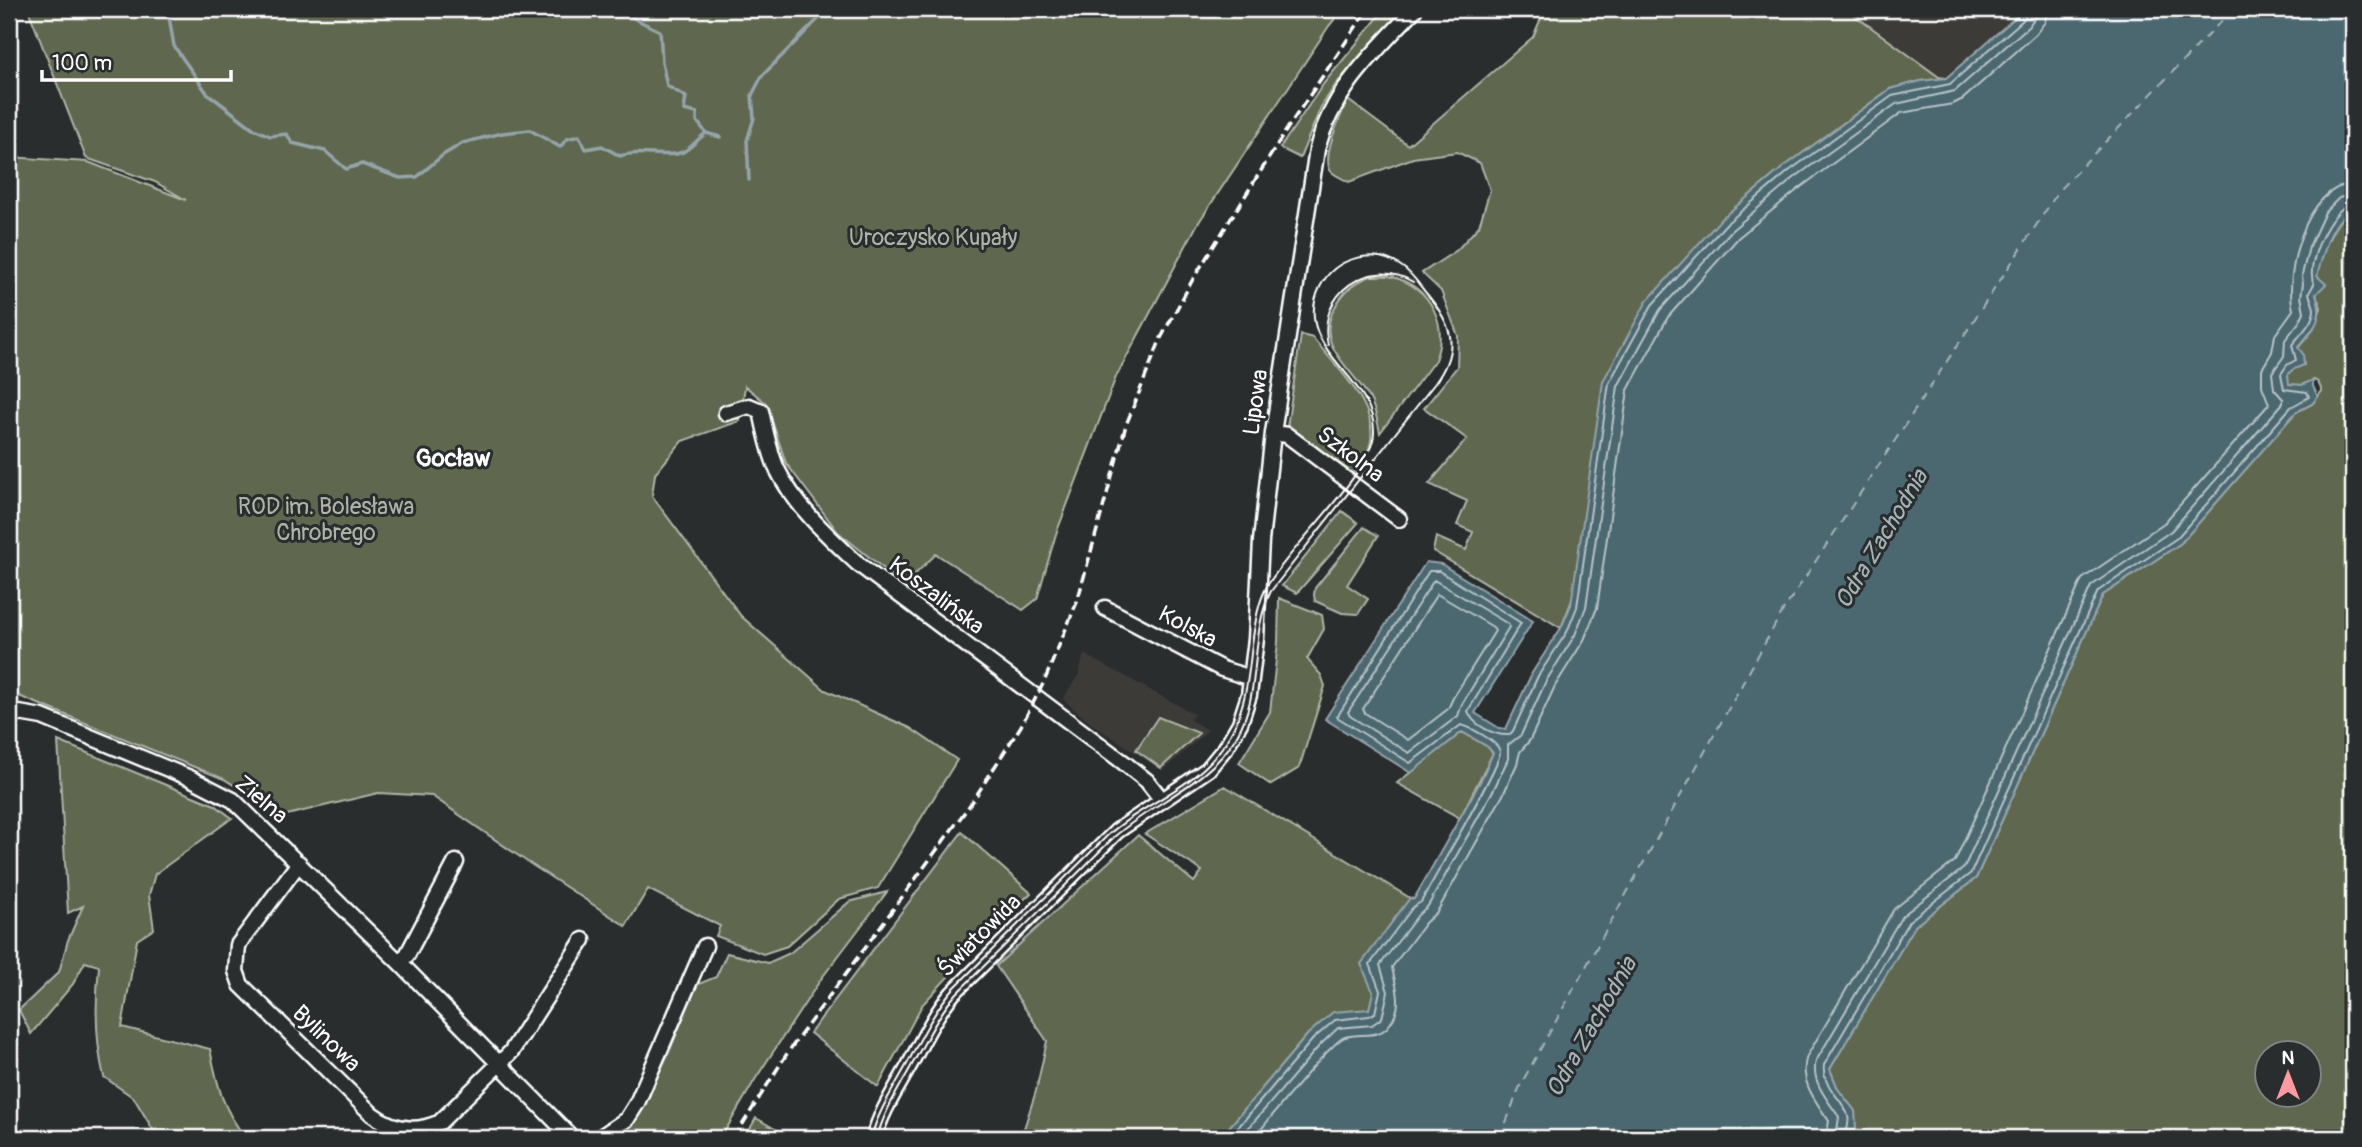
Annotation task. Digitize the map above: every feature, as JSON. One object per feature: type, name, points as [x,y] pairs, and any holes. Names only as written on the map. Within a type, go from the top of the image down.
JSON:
[{"type":"street","name":"Lipowa","points":[[1162,800],[1205,772],[1224,750],[1242,718],[1251,678],[1261,541],[1273,433],[1311,174],[1320,137],[1342,90],[1415,9]]},
{"type":"street","name":"Koszalińska","points":[[726,413],[749,406],[761,411],[777,468],[790,490],[832,540],[858,564],[1123,762],[1147,781],[1162,800]]},
{"type":"street","name":"Szkolna","points":[[1273,433],[1287,435],[1399,519]]},
{"type":"street","name":"Kolska","points":[[1105,608],[1222,669],[1251,678]]},
{"type":"street","name":"Zielna","points":[[14,714],[42,718],[216,790],[233,800],[400,963],[572,1138]]},
{"type":"street","name":"Światowida","points":[[874,1138],[894,1093],[953,993],[1117,831],[1162,800]]},
{"type":"street","points":[[400,963],[407,955],[456,862]]},
{"type":"street","name":"Bylinowa","points":[[299,863],[238,945],[236,971],[241,985],[250,995],[373,1114],[384,1123],[402,1128],[429,1127],[440,1122],[498,1063]]},
{"type":"street","points":[[498,1063],[511,1052],[583,940]]},
{"type":"street","points":[[599,1138],[627,1119],[637,1103],[705,946]]},
{"type":"shaded area","points":[[1846,9],[2022,9],[1946,78],[1939,77]]},
{"type":"shaded area","points":[[1084,654],[1194,714],[1190,720],[1208,730],[1163,771],[1089,722],[1063,699],[1078,676]]},
{"type":"green space","points":[[28,9],[1343,9],[1197,225],[1116,377],[1056,534],[1037,599],[1023,610],[936,554],[904,585],[838,532],[786,463],[766,403],[745,386],[740,421],[682,441],[655,474],[652,496],[741,616],[825,690],[910,728],[957,760],[878,888],[839,899],[787,946],[763,954],[716,936],[720,926],[648,889],[626,926],[432,796],[378,793],[283,816],[224,779],[9,692],[9,157],[88,162],[186,200],[155,182],[86,158]]},
{"type":"green space","points":[[1385,9],[1405,9],[1336,84],[1321,107],[1300,158],[1280,148],[1324,83]]},
{"type":"green space","points":[[1545,9],[1846,9],[1939,77],[1946,78],[1890,89],[1785,166],[1721,219],[1561,628],[1433,551],[1436,537],[1466,550],[1473,532],[1457,525],[1467,501],[1429,484],[1467,439],[1424,408],[1457,367],[1458,336],[1441,291],[1422,273],[1457,250],[1479,226],[1490,190],[1480,163],[1457,152],[1413,158],[1349,182],[1332,172],[1328,163],[1333,135],[1348,100],[1408,145],[1533,37]]},
{"type":"green space","points":[[2353,209],[2353,1138],[1848,1138],[1856,1132],[1855,1111],[1838,1089],[1830,1069],[1915,926],[1976,878],[2103,595],[2181,543],[2296,412],[2312,404],[2322,391],[2314,380],[2302,385],[2288,384],[2288,375],[2298,348],[2313,330],[2321,308],[2316,292],[2318,270],[2338,223]]},
{"type":"green space","points":[[1371,276],[1393,277],[1418,290],[1434,309],[1440,333],[1435,360],[1380,433],[1371,401],[1337,355],[1329,333],[1329,321],[1342,296],[1354,285]]},
{"type":"green space","points":[[1301,335],[1313,338],[1345,376],[1365,406],[1371,437],[1367,453],[1351,476],[1287,427]]},
{"type":"green space","points":[[1342,511],[1358,523],[1297,593],[1282,586]]},
{"type":"green space","points":[[1364,527],[1378,536],[1347,585],[1368,599],[1358,614],[1342,613],[1315,601],[1315,588]]},
{"type":"green space","points":[[1279,598],[1322,615],[1324,629],[1307,659],[1321,675],[1325,686],[1299,768],[1271,785],[1239,763],[1270,712],[1278,642]]},
{"type":"green space","points":[[1158,717],[1199,733],[1161,768],[1136,750]]},
{"type":"green space","points":[[1462,732],[1488,747],[1493,753],[1460,818],[1397,783]]},
{"type":"green space","points":[[58,741],[215,805],[232,818],[155,874],[149,895],[154,929],[137,940],[122,1027],[210,1049],[226,1106],[246,1138],[158,1138],[134,1098],[104,1077],[97,1022],[99,966],[85,962],[73,984],[31,1034],[19,1010],[59,972],[68,940],[83,906],[68,913]]},
{"type":"green space","points":[[1225,786],[1410,898],[1397,917],[1369,1009],[1308,1034],[1220,1138],[1021,1138],[1036,1091],[1047,1041],[996,966],[1138,835],[1194,882],[1202,871],[1145,834]]},
{"type":"green space","points":[[962,832],[1031,893],[993,928],[922,1005],[878,1087],[810,1033]]},
{"type":"green space","points":[[887,892],[821,979],[756,1078],[721,1138],[617,1138],[636,1120],[670,1050],[696,985],[716,977],[727,953],[768,963],[790,953],[849,902]]},
{"type":"green space","points":[[756,1118],[791,1138],[745,1138]]},
{"type":"water","name":"Odra Zachodnia","points":[[2022,9],[2353,9],[2353,209],[2339,221],[2329,238],[2317,276],[2326,284],[2316,294],[2318,317],[2313,329],[2298,347],[2303,354],[2304,365],[2292,370],[2288,375],[2289,384],[2302,385],[2313,380],[2318,397],[2312,404],[2296,412],[2181,543],[2103,595],[1976,878],[1915,926],[1830,1069],[1838,1089],[1855,1111],[1856,1132],[1848,1138],[1220,1138],[1308,1034],[1333,1012],[1369,1009],[1373,992],[1361,964],[1410,898],[1414,899],[1480,782],[1493,753],[1488,747],[1462,732],[1411,773],[1325,719],[1426,562],[1441,564],[1533,621],[1475,713],[1499,728],[1506,729],[1532,673],[1561,628],[1571,605],[1603,381],[1647,301],[1721,219],[1785,166],[1890,89],[1946,78]]},
{"type":"waterway","points":[[157,9],[169,17],[174,46],[207,93],[254,129],[270,136],[287,134],[292,143],[325,151],[346,169],[362,164],[400,178],[417,177],[443,155],[463,143],[502,133],[530,130],[560,147],[567,139],[579,136],[586,149],[602,146],[620,156],[636,153],[676,154],[686,150],[706,133]]},
{"type":"waterway","points":[[626,9],[633,18],[660,31],[667,86],[686,97],[684,110],[697,113],[697,121],[706,133],[720,137]]},
{"type":"waterway","points":[[749,180],[747,141],[754,118],[752,95],[762,76],[828,9]]},
{"type":"waterway","points":[[1852,1132],[1868,1138]]},
{"type":"ferry route","points":[[1500,1138],[1520,1086],[1781,614],[2060,189],[2233,9]]},
{"type":"tram line","points":[[871,1138],[887,1100],[928,1025],[953,989],[1108,835],[1194,777],[1207,766],[1227,741],[1243,702],[1257,616],[1266,588],[1360,468],[1370,449],[1374,433],[1371,413],[1362,395],[1324,345],[1316,328],[1314,309],[1320,287],[1335,268],[1356,258],[1379,257],[1401,266],[1415,278],[1442,315],[1450,336],[1448,358],[1435,383],[1271,591],[1259,631],[1250,701],[1241,727],[1229,748],[1195,781],[1114,837],[957,993],[939,1018],[898,1090],[877,1138]]},
{"type":"tram line","points":[[1328,345],[1326,327],[1330,310],[1338,296],[1350,285],[1364,277],[1379,274],[1396,275],[1413,282]]},
{"type":"railway","points":[[734,1138],[788,1052],[972,802],[1021,726],[1044,682],[1077,602],[1126,425],[1161,338],[1193,279],[1289,126],[1368,9]]},
{"type":"district","name":"Gocław","points":[[453,458]]},
{"type":"park label","name":"Uroczysko Kupały","points":[[933,237]]},
{"type":"park label","name":"ROD im. Bolesława Chrobrego","points":[[326,519]]}]
